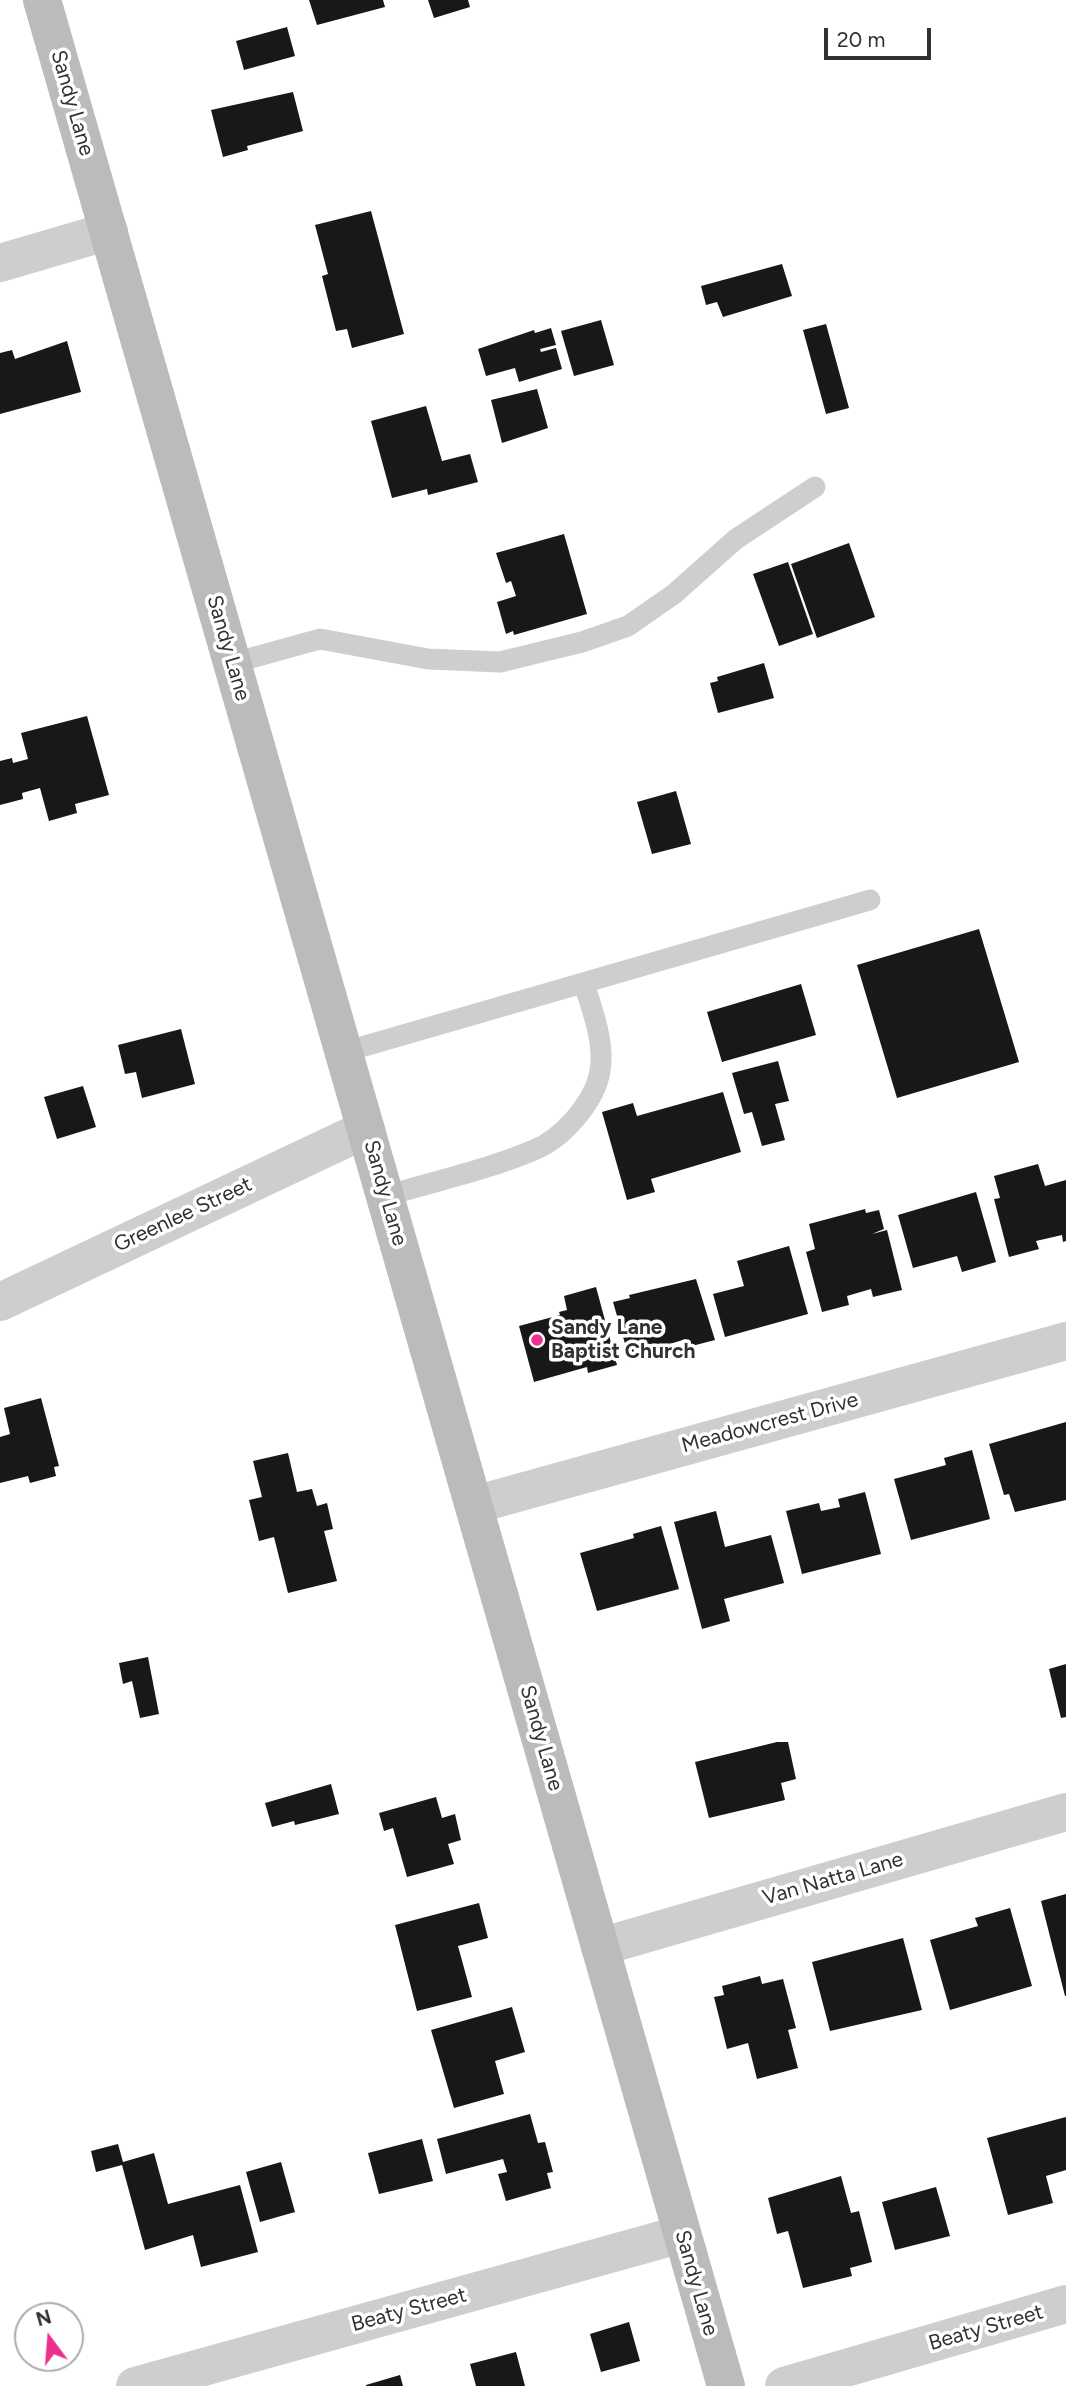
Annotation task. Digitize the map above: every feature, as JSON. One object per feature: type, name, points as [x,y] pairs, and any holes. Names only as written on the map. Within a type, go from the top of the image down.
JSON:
[{"type":"street","name":"Sandy Lane","points":[[42,0],[726,2386]]},
{"type":"street","points":[[0,263],[108,231]]},
{"type":"street","name":"Greenlee Street","points":[[0,1302],[366,1129]]},
{"type":"street","name":"Meadowcrest Drive","points":[[474,1505],[1066,1341]]},
{"type":"street","name":"Van Natta Lane","points":[[600,1947],[1066,1812]]},
{"type":"street","name":"Beaty Street","points":[[135,2386],[238,2372],[682,2234]]},
{"type":"street","name":"Beaty Street","points":[[784,2386],[1066,2304]]},
{"type":"lane","points":[[233,663],[320,639],[428,659],[500,662],[582,642],[628,626],[674,594],[736,539],[815,487]]},
{"type":"lane","points":[[344,1052],[870,900]]},
{"type":"lane","points":[[386,1196],[536,1150],[561,1132],[587,1104],[600,1072],[601,1041],[584,983]]},
{"type":"building","points":[[309,0],[383,0],[385,7],[317,25]]},
{"type":"building","points":[[428,0],[468,0],[470,7],[434,18]]},
{"type":"building","points":[[287,27],[295,56],[244,70],[236,41]]},
{"type":"building","points":[[293,92],[303,131],[247,146],[248,150],[223,157],[211,110]]},
{"type":"building","points":[[371,211],[404,334],[352,348],[347,329],[336,331],[322,276],[328,274],[315,225]]},
{"type":"building","points":[[782,264],[792,296],[723,317],[717,302],[706,305],[701,286]]},
{"type":"building","points":[[601,320],[614,365],[574,376],[561,331]]},
{"type":"building","points":[[826,324],[849,408],[826,414],[803,330]]},
{"type":"building","points":[[551,328],[556,345],[540,349],[541,352],[556,348],[562,369],[519,382],[515,368],[486,376],[478,349],[534,330],[535,333]]},
{"type":"building","points":[[67,341],[81,392],[0,414],[0,353],[12,350],[15,359]]},
{"type":"building","points":[[537,389],[548,428],[502,443],[491,400]]},
{"type":"building","points":[[426,406],[442,461],[470,454],[478,482],[428,495],[427,489],[392,498],[371,421]]},
{"type":"building","points":[[564,534],[587,614],[514,635],[513,631],[506,634],[497,602],[516,596],[511,581],[506,583],[496,553]]},
{"type":"building","points":[[849,543],[875,617],[817,638],[791,564]]},
{"type":"building","points":[[788,562],[813,634],[779,646],[753,574]]},
{"type":"building","points":[[764,663],[774,698],[718,713],[710,683],[718,681],[717,677]]},
{"type":"building","points":[[87,716],[109,795],[75,804],[77,813],[49,821],[40,788],[22,793],[23,799],[0,805],[0,761],[12,758],[13,763],[28,759],[21,733]]},
{"type":"building","points":[[676,791],[691,844],[652,854],[637,802]]},
{"type":"building","points":[[979,929],[1019,1062],[897,1098],[857,965]]},
{"type":"building","points":[[801,984],[816,1035],[722,1062],[707,1012]]},
{"type":"building","points":[[181,1029],[195,1084],[142,1098],[136,1072],[125,1074],[118,1045]]},
{"type":"building","points":[[778,1061],[789,1101],[775,1104],[785,1140],[762,1146],[752,1112],[744,1114],[732,1073]]},
{"type":"building","points":[[83,1086],[96,1127],[57,1139],[44,1097]]},
{"type":"building","points":[[723,1092],[741,1152],[651,1179],[655,1192],[627,1200],[602,1112],[633,1103],[637,1116]]},
{"type":"building","points":[[1038,1164],[1045,1186],[1066,1180],[1066,1241],[1063,1242],[1062,1235],[1036,1241],[1039,1249],[1009,1257],[994,1199],[1000,1198],[994,1176]]},
{"type":"building","points":[[976,1192],[996,1262],[962,1272],[957,1256],[913,1268],[898,1215]]},
{"type":"building","points":[[865,1209],[866,1213],[879,1210],[884,1229],[872,1234],[887,1230],[902,1290],[873,1297],[871,1289],[847,1296],[849,1305],[822,1312],[806,1252],[815,1249],[809,1224]]},
{"type":"building","points":[[789,1246],[808,1314],[725,1337],[713,1294],[744,1286],[737,1261]]},
{"type":"building","points":[[696,1279],[715,1340],[688,1347],[686,1339],[660,1347],[662,1353],[630,1361],[613,1302],[630,1298],[629,1295]]},
{"type":"building","points":[[596,1287],[617,1365],[588,1373],[587,1367],[534,1382],[519,1326],[560,1315],[559,1312],[567,1310],[564,1296]]},
{"type":"building","points":[[41,1398],[59,1466],[54,1467],[56,1476],[30,1483],[28,1476],[0,1483],[0,1437],[10,1434],[4,1408]]},
{"type":"building","points":[[1066,1422],[1066,1500],[1015,1512],[1009,1494],[1004,1495],[989,1444]]},
{"type":"building","points":[[972,1450],[990,1519],[911,1540],[894,1479],[946,1465],[944,1458]]},
{"type":"building","points":[[288,1453],[297,1492],[312,1489],[317,1506],[327,1503],[333,1529],[324,1531],[337,1581],[288,1593],[274,1537],[259,1541],[249,1500],[262,1497],[253,1461]]},
{"type":"building","points":[[865,1492],[881,1554],[802,1574],[786,1511],[819,1503],[821,1511],[840,1507],[838,1499]]},
{"type":"building","points":[[716,1511],[725,1547],[771,1535],[784,1583],[724,1599],[730,1621],[702,1629],[674,1522]]},
{"type":"building","points":[[661,1526],[679,1589],[597,1611],[580,1553],[634,1538],[633,1534]]},
{"type":"building","points":[[148,1657],[159,1714],[140,1718],[132,1681],[123,1684],[119,1663]]},
{"type":"building","points":[[1066,1664],[1066,1717],[1061,1718],[1049,1669]]},
{"type":"building","points":[[777,1742],[788,1742],[796,1779],[781,1783],[785,1800],[709,1818],[695,1762]]},
{"type":"building","points":[[331,1784],[339,1814],[295,1825],[294,1821],[272,1827],[265,1803]]},
{"type":"building","points":[[436,1797],[442,1818],[455,1814],[461,1840],[448,1844],[454,1864],[407,1877],[393,1828],[384,1831],[379,1813]]},
{"type":"building","points":[[1066,1894],[1066,1996],[1065,1996],[1041,1901]]},
{"type":"building","points":[[479,1903],[488,1938],[458,1946],[472,1997],[417,2011],[395,1925]]},
{"type":"building","points":[[1010,1908],[1032,1986],[950,2010],[930,1940],[978,1926],[975,1918]]},
{"type":"building","points":[[903,1938],[922,2010],[830,2031],[812,1962]]},
{"type":"building","points":[[760,1976],[762,1984],[783,1979],[796,2028],[788,2030],[798,2068],[757,2079],[748,2043],[727,2049],[714,1997],[724,1995],[722,1986]]},
{"type":"building","points":[[512,2007],[525,2052],[495,2061],[504,2094],[454,2108],[431,2030]]},
{"type":"building","points":[[530,2114],[538,2143],[545,2142],[553,2172],[547,2173],[551,2188],[506,2201],[498,2174],[507,2172],[503,2159],[446,2174],[437,2139]]},
{"type":"building","points":[[1066,2117],[1066,2170],[1046,2176],[1053,2203],[1008,2215],[987,2138]]},
{"type":"building","points":[[422,2139],[433,2181],[379,2194],[368,2153]]},
{"type":"building","points":[[118,2144],[123,2162],[154,2153],[168,2204],[240,2185],[258,2252],[201,2267],[193,2235],[145,2250],[122,2165],[96,2172],[91,2151]]},
{"type":"building","points":[[281,2162],[295,2212],[260,2222],[246,2172]]},
{"type":"building","points":[[841,2176],[851,2213],[859,2211],[872,2262],[850,2268],[852,2276],[803,2288],[788,2231],[777,2234],[768,2198]]},
{"type":"building","points":[[936,2187],[950,2236],[895,2250],[882,2202]]},
{"type":"building","points":[[629,2322],[640,2361],[601,2372],[590,2334]]},
{"type":"building","points":[[516,2352],[525,2386],[476,2386],[470,2364]]},
{"type":"building","points":[[400,2375],[403,2386],[366,2386],[366,2385]]},
{"type":"place","name":"Sandy Lane Baptist Church","points":[[537,1340]]}]
